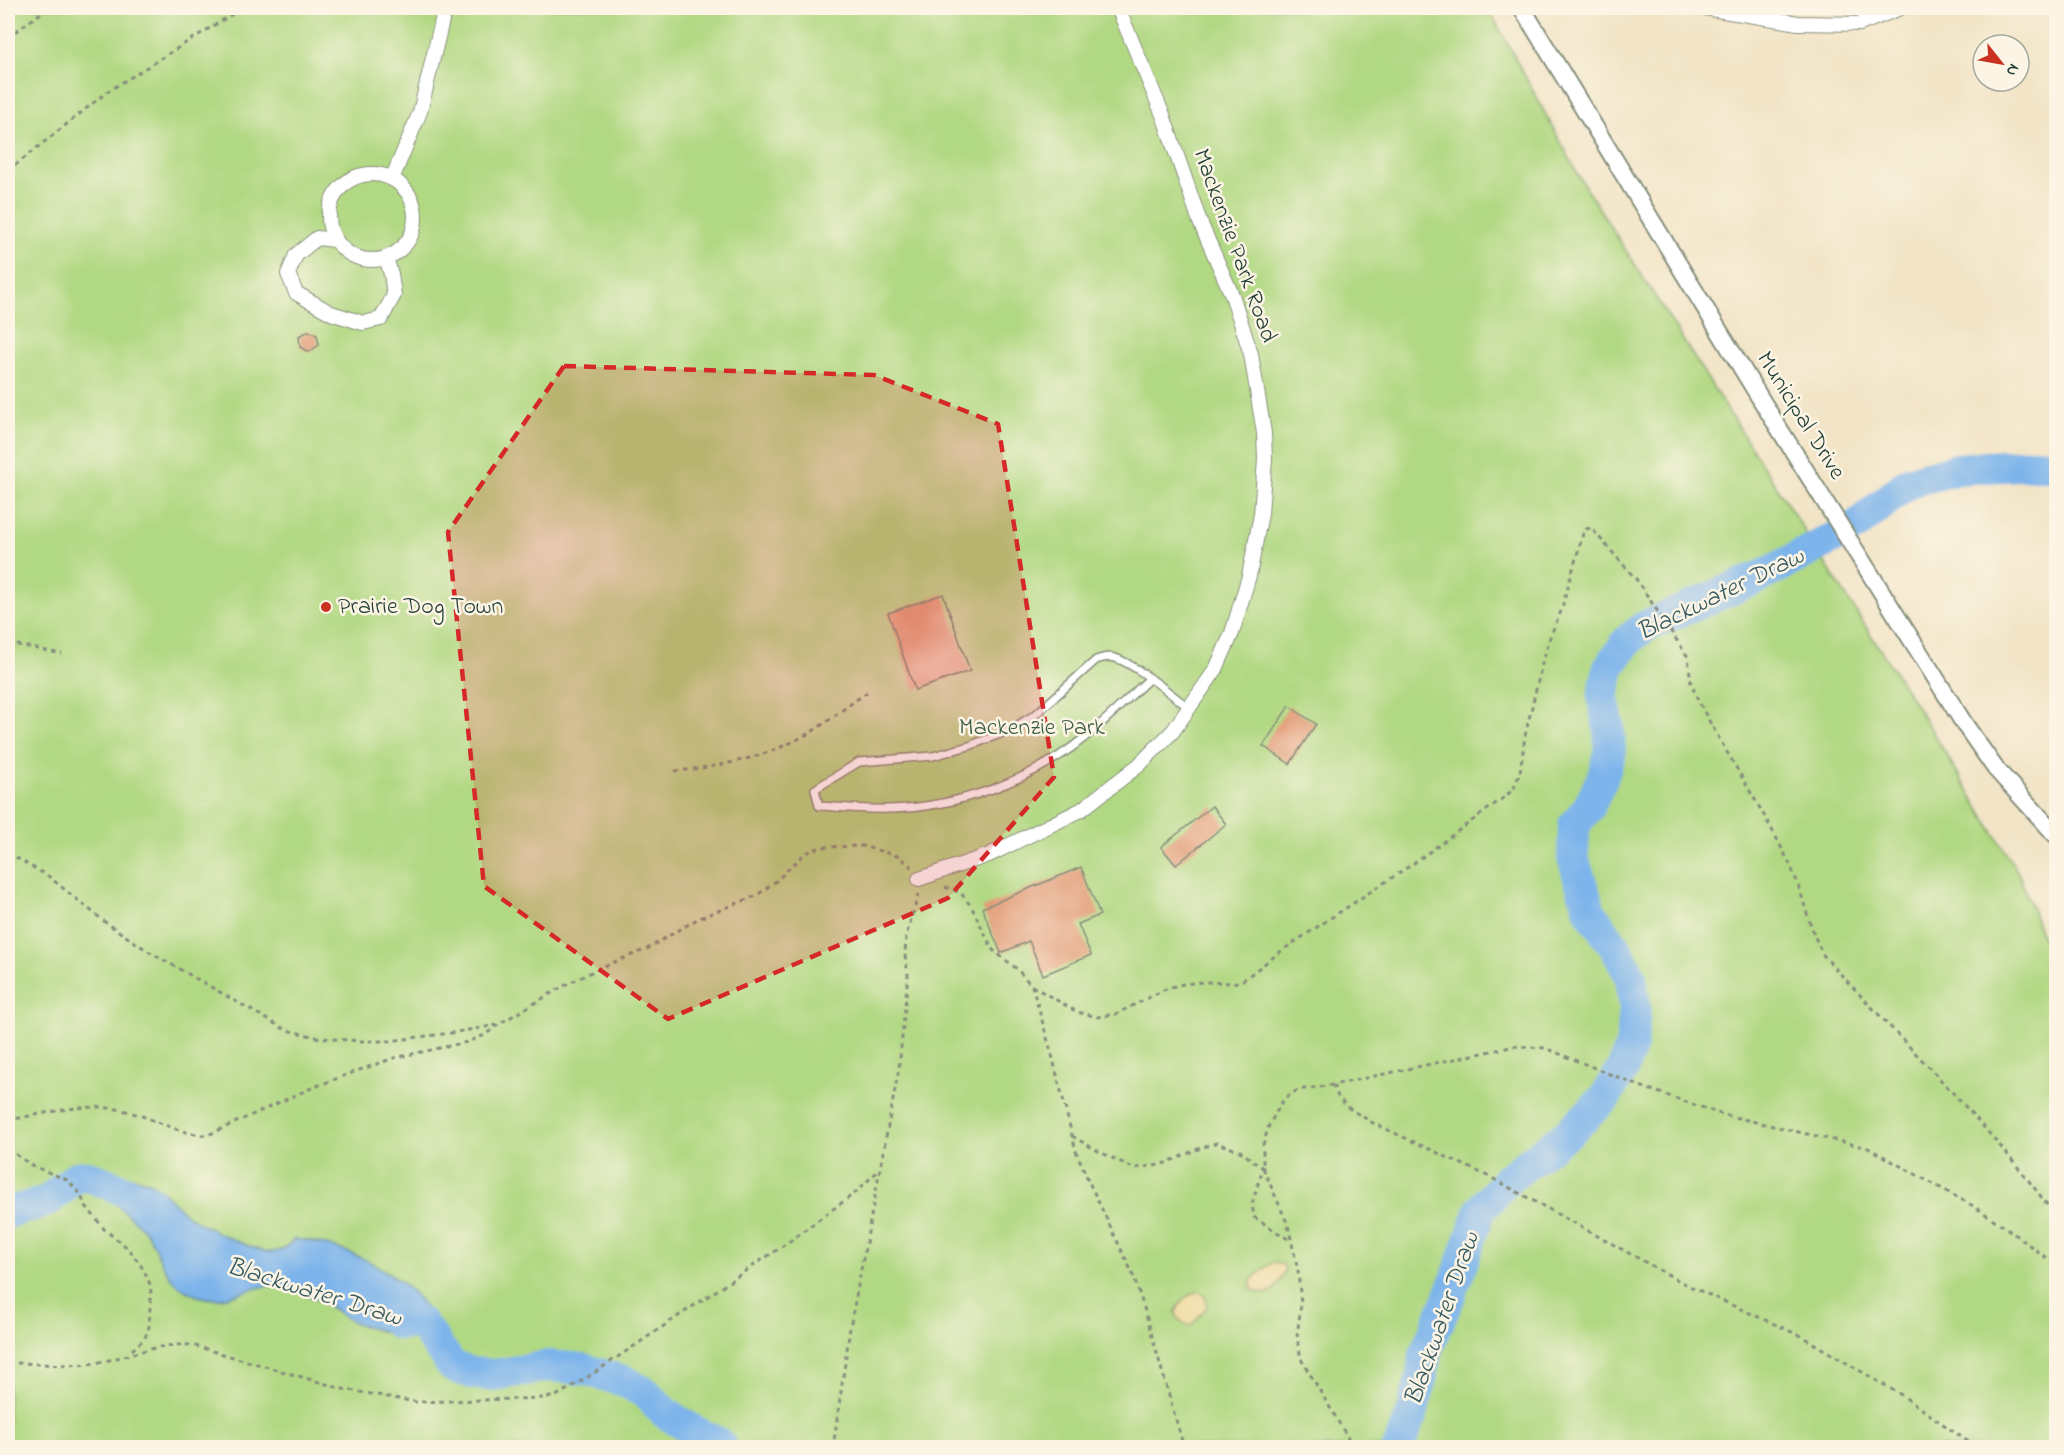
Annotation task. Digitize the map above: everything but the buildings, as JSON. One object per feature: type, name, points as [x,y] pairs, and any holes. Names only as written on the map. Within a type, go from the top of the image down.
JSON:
[{"type":"street","points":[[392,179],[420,112],[445,8]]},
{"type":"street","name":"Mackenzie Park Road","points":[[919,879],[989,855],[1092,804],[1157,748],[1216,669],[1232,633],[1249,576],[1261,514],[1265,459],[1257,384],[1243,326],[1232,295],[1200,222],[1163,115],[1118,8]]},
{"type":"street","name":"Municipal Drive","points":[[1522,8],[1839,525],[1965,725],[1995,768],[2056,835]]},
{"type":"street","points":[[1704,8],[1798,23],[1860,24],[1900,8]]},
{"type":"street","points":[[365,174],[379,174],[392,179],[404,188],[411,200],[414,213],[413,228],[408,240],[398,251],[386,258],[371,260],[358,258],[345,251],[336,240],[330,227],[329,213],[332,200],[340,188],[351,179],[365,174]]},
{"type":"street","points":[[336,240],[317,238],[296,255],[288,274],[296,293],[331,313],[363,323],[381,318],[394,295],[386,258]]},
{"type":"lane","points":[[1149,679],[1084,739],[1053,759],[1006,784],[958,801],[921,807],[888,809],[819,806],[815,789],[859,762],[933,756],[969,746],[1008,731],[1036,714],[1096,660],[1113,657],[1129,664],[1189,708]]},
{"type":"path","points":[[8,37],[48,8]]},
{"type":"path","points":[[8,171],[107,92],[242,8]]},
{"type":"path","points":[[938,886],[960,893],[971,906],[993,950],[1017,969],[1032,986],[1077,1012],[1098,1017],[1116,1014],[1168,988],[1203,982],[1233,983],[1243,980],[1284,949],[1414,863],[1514,788],[1520,773],[1525,736],[1542,664],[1561,611],[1580,543],[1586,529],[1591,528],[1597,532],[1653,603],[1688,657],[1691,683],[1698,700],[1792,868],[1818,946],[1824,956],[1981,1123],[2038,1191],[2056,1217]]},
{"type":"path","points":[[8,643],[62,654]]},
{"type":"path","points":[[675,771],[740,761],[778,747],[815,729],[869,691]]},
{"type":"path","points":[[8,1120],[88,1107],[110,1108],[198,1135],[208,1135],[327,1082],[394,1058],[467,1042],[485,1035],[499,1024],[583,976],[647,949],[699,918],[756,896],[776,881],[803,855],[812,850],[822,847],[862,846],[898,856],[909,864],[919,879],[920,889],[906,936],[905,955],[908,975],[899,1068],[850,1328],[833,1448]]},
{"type":"path","points":[[8,853],[48,876],[105,922],[148,951],[293,1032],[320,1038],[389,1041],[499,1024]]},
{"type":"path","points":[[1032,986],[1072,1136],[1088,1180],[1132,1272],[1184,1448]]},
{"type":"path","points":[[1291,1240],[1260,1222],[1252,1212],[1254,1196],[1263,1167],[1263,1145],[1269,1125],[1282,1102],[1289,1095],[1298,1090],[1333,1085],[1515,1046],[1545,1048],[1637,1085],[1730,1116],[1868,1148],[1975,1207],[2056,1265]]},
{"type":"path","points":[[1333,1085],[1339,1099],[1350,1109],[1373,1123],[1521,1194],[1679,1281],[1801,1336],[1903,1396],[1977,1448]]},
{"type":"path","points":[[1072,1136],[1132,1167],[1161,1165],[1216,1143],[1240,1151],[1263,1167],[1288,1225],[1291,1240],[1300,1287],[1297,1337],[1301,1359],[1353,1448]]},
{"type":"path","points":[[8,1149],[31,1165],[67,1180],[78,1191],[86,1206],[105,1230],[128,1248],[139,1261],[152,1287],[149,1327],[145,1338],[125,1356]]},
{"type":"path","points":[[8,1363],[86,1364],[160,1346],[192,1345],[343,1389],[416,1402],[556,1396],[585,1379],[815,1222],[855,1193],[879,1170]]},
{"type":"highlighted area","points":[[564,366],[874,375],[998,424],[1054,777],[948,898],[668,1019],[484,886],[448,532]]},
{"type":"green space","name":"Mackenzie Park","points":[[8,8],[1488,8],[1584,185],[1927,723],[2019,874],[2056,974],[2056,1447],[8,1447]]},
{"type":"sand","points":[[1275,1262],[1282,1264],[1285,1269],[1276,1287],[1267,1294],[1251,1288],[1251,1280]]},
{"type":"sand","points":[[1198,1291],[1205,1296],[1207,1307],[1191,1326],[1185,1325],[1179,1319],[1176,1311],[1184,1298]]},
{"type":"water","points":[[122,1176],[150,1183],[192,1218],[229,1238],[256,1248],[275,1252],[286,1247],[294,1239],[337,1248],[359,1257],[400,1281],[417,1297],[430,1315],[437,1335],[426,1343],[369,1328],[348,1320],[311,1296],[284,1287],[268,1286],[218,1298],[198,1296],[189,1292],[170,1276],[145,1231],[113,1199],[112,1181]]},
{"type":"waterway","name":"Blackwater Draw","points":[[1398,1448],[1412,1414],[1426,1351],[1452,1291],[1481,1209],[1509,1178],[1569,1132],[1605,1098],[1623,1068],[1632,1042],[1635,1008],[1631,977],[1617,950],[1590,911],[1573,858],[1574,825],[1588,808],[1602,779],[1610,754],[1609,729],[1603,698],[1609,667],[1628,640],[1644,627],[1764,575],[1856,526],[1909,482],[1958,469],[2034,464],[2056,466]]},
{"type":"waterway","name":"Blackwater Draw","points":[[8,1213],[47,1201],[76,1177],[88,1176],[150,1201]]},
{"type":"waterway","name":"Blackwater Draw","points":[[399,1324],[421,1323],[453,1367],[472,1373],[494,1375],[549,1366],[583,1369],[624,1381],[647,1394],[664,1412],[718,1443],[722,1448]]},
{"type":"place","name":"Prairie Dog Town","points":[[326,607]]}]
